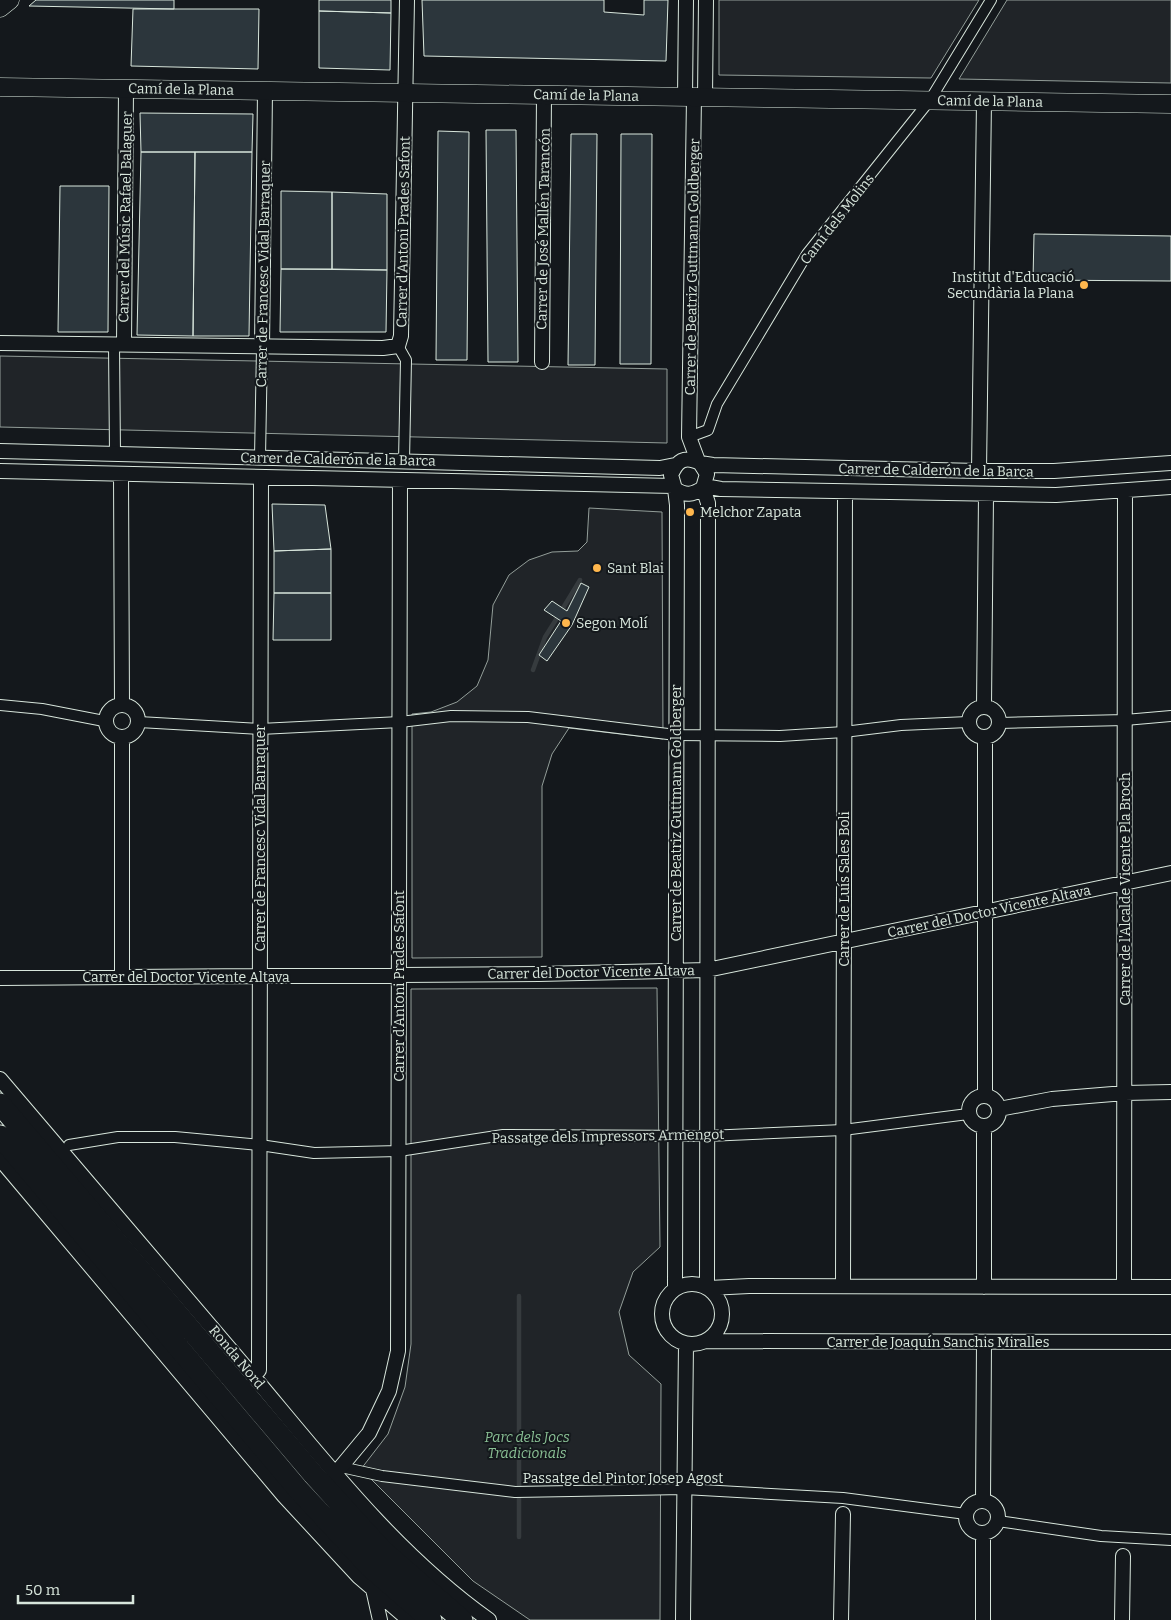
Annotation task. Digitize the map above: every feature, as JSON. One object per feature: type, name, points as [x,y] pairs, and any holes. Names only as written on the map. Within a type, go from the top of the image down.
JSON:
[{"type":"main road","name":"Ronda Nord","points":[[0,1104],[313,1474],[383,1551],[462,1620]]},
{"type":"main road","points":[[0,1136],[297,1488],[369,1566],[431,1620]]},
{"type":"street","points":[[0,8],[10,0]]},
{"type":"street","name":"Carrer d'Antoni Prades Safont","points":[[404,461],[406,360],[398,346],[402,336],[407,0]]},
{"type":"street","name":"Carrer de Beatriz Guttmann Goldberger","points":[[686,0],[695,97]]},
{"type":"street","name":"Carrer de Beatriz Guttmann Goldberger","points":[[699,462],[689,437],[695,97],[706,0]]},
{"type":"street","name":"Camí dels Molins","points":[[689,437],[708,430],[717,404],[807,254],[930,100],[991,0]]},
{"type":"street","name":"Camí de la Plana","points":[[0,87],[1171,104]]},
{"type":"street","name":"Carrer del Músic Rafael Balaguer","points":[[114,454],[126,89]]},
{"type":"street","name":"Carrer de Francesc Vidal Barraquer","points":[[260,457],[265,91]]},
{"type":"street","name":"Carrer de José Mallén Tarancón","points":[[542,362],[544,95]]},
{"type":"street","points":[[979,471],[984,101]]},
{"type":"street","points":[[0,343],[383,348],[398,346]]},
{"type":"street","name":"Carrer de Beatriz Guttmann Goldberger","points":[[677,463],[689,437]]},
{"type":"street","name":"Carrer de Calderón de la Barca","points":[[0,451],[660,468],[677,463]]},
{"type":"street","points":[[704,487],[694,494],[684,494],[674,487],[670,476],[677,463],[689,459],[699,462],[707,474],[704,487],[708,503],[708,1287],[722,1305],[720,1326],[706,1341],[686,1344],[670,1335],[662,1320],[664,1302],[675,1288],[691,1283],[708,1287],[1171,1287]]},
{"type":"street","name":"Carrer de Calderón de la Barca","points":[[699,462],[713,465],[1054,472],[1171,463]]},
{"type":"street","name":"Carrer de Calderón de la Barca","points":[[0,471],[674,487]]},
{"type":"street","points":[[121,474],[122,704]]},
{"type":"street","name":"Carrer de Francesc Vidal Barraquer","points":[[253,1377],[259,1370],[261,477]]},
{"type":"street","name":"Carrer d'Antoni Prades Safont","points":[[338,1471],[369,1433],[389,1391],[398,1351],[400,480]]},
{"type":"street","name":"Carrer de Beatriz Guttmann Goldberger","points":[[674,487],[677,504],[675,1288]]},
{"type":"street","name":"Carrer de Calderón de la Barca","points":[[704,487],[721,489],[986,495],[1056,495],[1171,487]]},
{"type":"street","name":"Carrer de l'Alcalde Vicente Pla Broch","points":[[1124,1287],[1126,490]]},
{"type":"street","name":"Carrer de Luís Sales Boli","points":[[843,1286],[845,492]]},
{"type":"street","points":[[984,706],[986,495]]},
{"type":"street","points":[[122,704],[135,710],[139,722],[134,733],[122,738],[108,732],[104,721],[109,709],[122,704]]},
{"type":"street","points":[[0,705],[42,709],[104,721]]},
{"type":"street","points":[[984,706],[997,712],[1000,723],[995,735],[985,738],[974,734],[968,722],[972,712],[984,706]]},
{"type":"street","points":[[139,722],[260,729],[400,722],[452,716],[528,717],[676,735],[780,736],[844,732],[901,725],[968,722]]},
{"type":"street","points":[[1000,723],[1125,720],[1171,716]]},
{"type":"street","points":[[122,738],[122,977]]},
{"type":"street","points":[[984,1096],[985,738]]},
{"type":"street","name":"Carrer del Doctor Vicente Altava","points":[[0,978],[676,972],[707,970],[1171,873]]},
{"type":"street","name":"Ronda Nord","points":[[0,1079],[253,1377],[338,1471],[394,1540],[468,1605],[489,1620]]},
{"type":"street","points":[[999,1109],[1052,1099],[1125,1093],[1171,1092]]},
{"type":"street","points":[[984,1096],[994,1100],[999,1109],[996,1122],[984,1127],[973,1123],[968,1114],[972,1101],[984,1096]]},
{"type":"street","name":"Passatge dels Impressors Armengot","points":[[69,1144],[118,1137],[175,1137],[260,1144],[314,1153],[399,1150],[503,1135],[707,1136],[843,1130],[968,1114]]},
{"type":"street","points":[[984,1127],[984,1287]]},
{"type":"street","points":[[0,1159],[284,1496],[359,1577],[409,1620]]},
{"type":"street","name":"Carrer de Joaquín Sanchis Miralles","points":[[706,1341],[1171,1342]]},
{"type":"street","points":[[983,1500],[984,1342]]},
{"type":"street","points":[[683,1620],[686,1344]]},
{"type":"street","name":"Passatge del Pintor Josep Agost","points":[[338,1471],[519,1492],[684,1489],[843,1498],[966,1514]]},
{"type":"street","points":[[841,1620],[843,1498]]},
{"type":"street","points":[[983,1500],[996,1507],[998,1521],[992,1530],[983,1533],[970,1528],[966,1514],[972,1504],[983,1500]]},
{"type":"street","points":[[998,1521],[1101,1536],[1171,1540]]},
{"type":"street","points":[[983,1533],[983,1620]]},
{"type":"street","points":[[1122,1620],[1123,1537]]},
{"type":"street","points":[[373,1589],[380,1620]]},
{"type":"green space","points":[[719,0],[979,0],[931,78],[719,75]]},
{"type":"green space","points":[[1007,0],[1171,0],[1171,83],[959,79]]},
{"type":"green space","points":[[0,356],[667,369],[667,443],[0,427]]},
{"type":"green space","points":[[589,508],[662,512],[663,739],[569,728],[552,754],[542,786],[542,957],[412,958],[412,714],[431,712],[457,702],[477,686],[488,660],[493,605],[509,575],[529,560],[552,552],[578,551],[587,542]]},
{"type":"green space","name":"Parc dels Jocs Tradicionals","points":[[657,988],[660,1247],[633,1272],[619,1312],[629,1355],[661,1384],[660,1620],[530,1620],[473,1581],[361,1469],[388,1434],[405,1387],[411,1344],[411,989]]},
{"type":"building","points":[[36,0],[174,0],[174,9],[29,6]]},
{"type":"building","points":[[319,0],[391,0],[391,13],[319,11]]},
{"type":"building","points":[[422,0],[604,0],[604,12],[644,15],[644,0],[668,0],[666,61],[424,56]]},
{"type":"building","points":[[133,9],[259,9],[258,69],[131,66]]},
{"type":"building","points":[[319,11],[391,13],[390,70],[319,68]]},
{"type":"building","points":[[140,113],[253,114],[252,152],[141,152]]},
{"type":"building","points":[[486,130],[516,130],[518,362],[488,362]]},
{"type":"building","points":[[438,131],[469,132],[467,360],[436,360]]},
{"type":"building","points":[[571,134],[597,134],[595,365],[568,365]]},
{"type":"building","points":[[621,134],[652,134],[651,364],[620,364]]},
{"type":"building","points":[[141,152],[195,152],[193,336],[137,335]]},
{"type":"building","points":[[195,152],[252,152],[249,336],[193,336]]},
{"type":"building","points":[[60,186],[109,186],[108,332],[58,332]]},
{"type":"building","points":[[281,191],[332,192],[332,269],[281,269]]},
{"type":"building","points":[[332,192],[387,194],[387,270],[332,269]]},
{"type":"building","points":[[1034,234],[1171,236],[1171,281],[1033,280]]},
{"type":"building","points":[[281,269],[387,270],[386,332],[280,332]]},
{"type":"building","points":[[272,504],[325,505],[331,549],[274,551]]},
{"type":"building","points":[[331,549],[331,593],[274,593],[274,551]]},
{"type":"building","name":"Segon Molí","points":[[581,583],[589,587],[572,625],[547,661],[539,655],[561,621],[544,610],[552,601],[567,611]]},
{"type":"building","points":[[274,593],[331,593],[331,640],[273,640]]},
{"type":"waterway","points":[[563,608],[580,580]]},
{"type":"waterway","points":[[533,670],[545,637],[557,618]]},
{"type":"waterway","points":[[519,1296],[519,1537]]},
{"type":"place","name":"Institut d'Educació Secundària la Plana","points":[[1084,285]]},
{"type":"place","name":"Melchor Zapata","points":[[690,512]]},
{"type":"place","name":"Sant Blai","points":[[597,568]]},
{"type":"place","name":"Segon Molí","points":[[566,623]]}]
